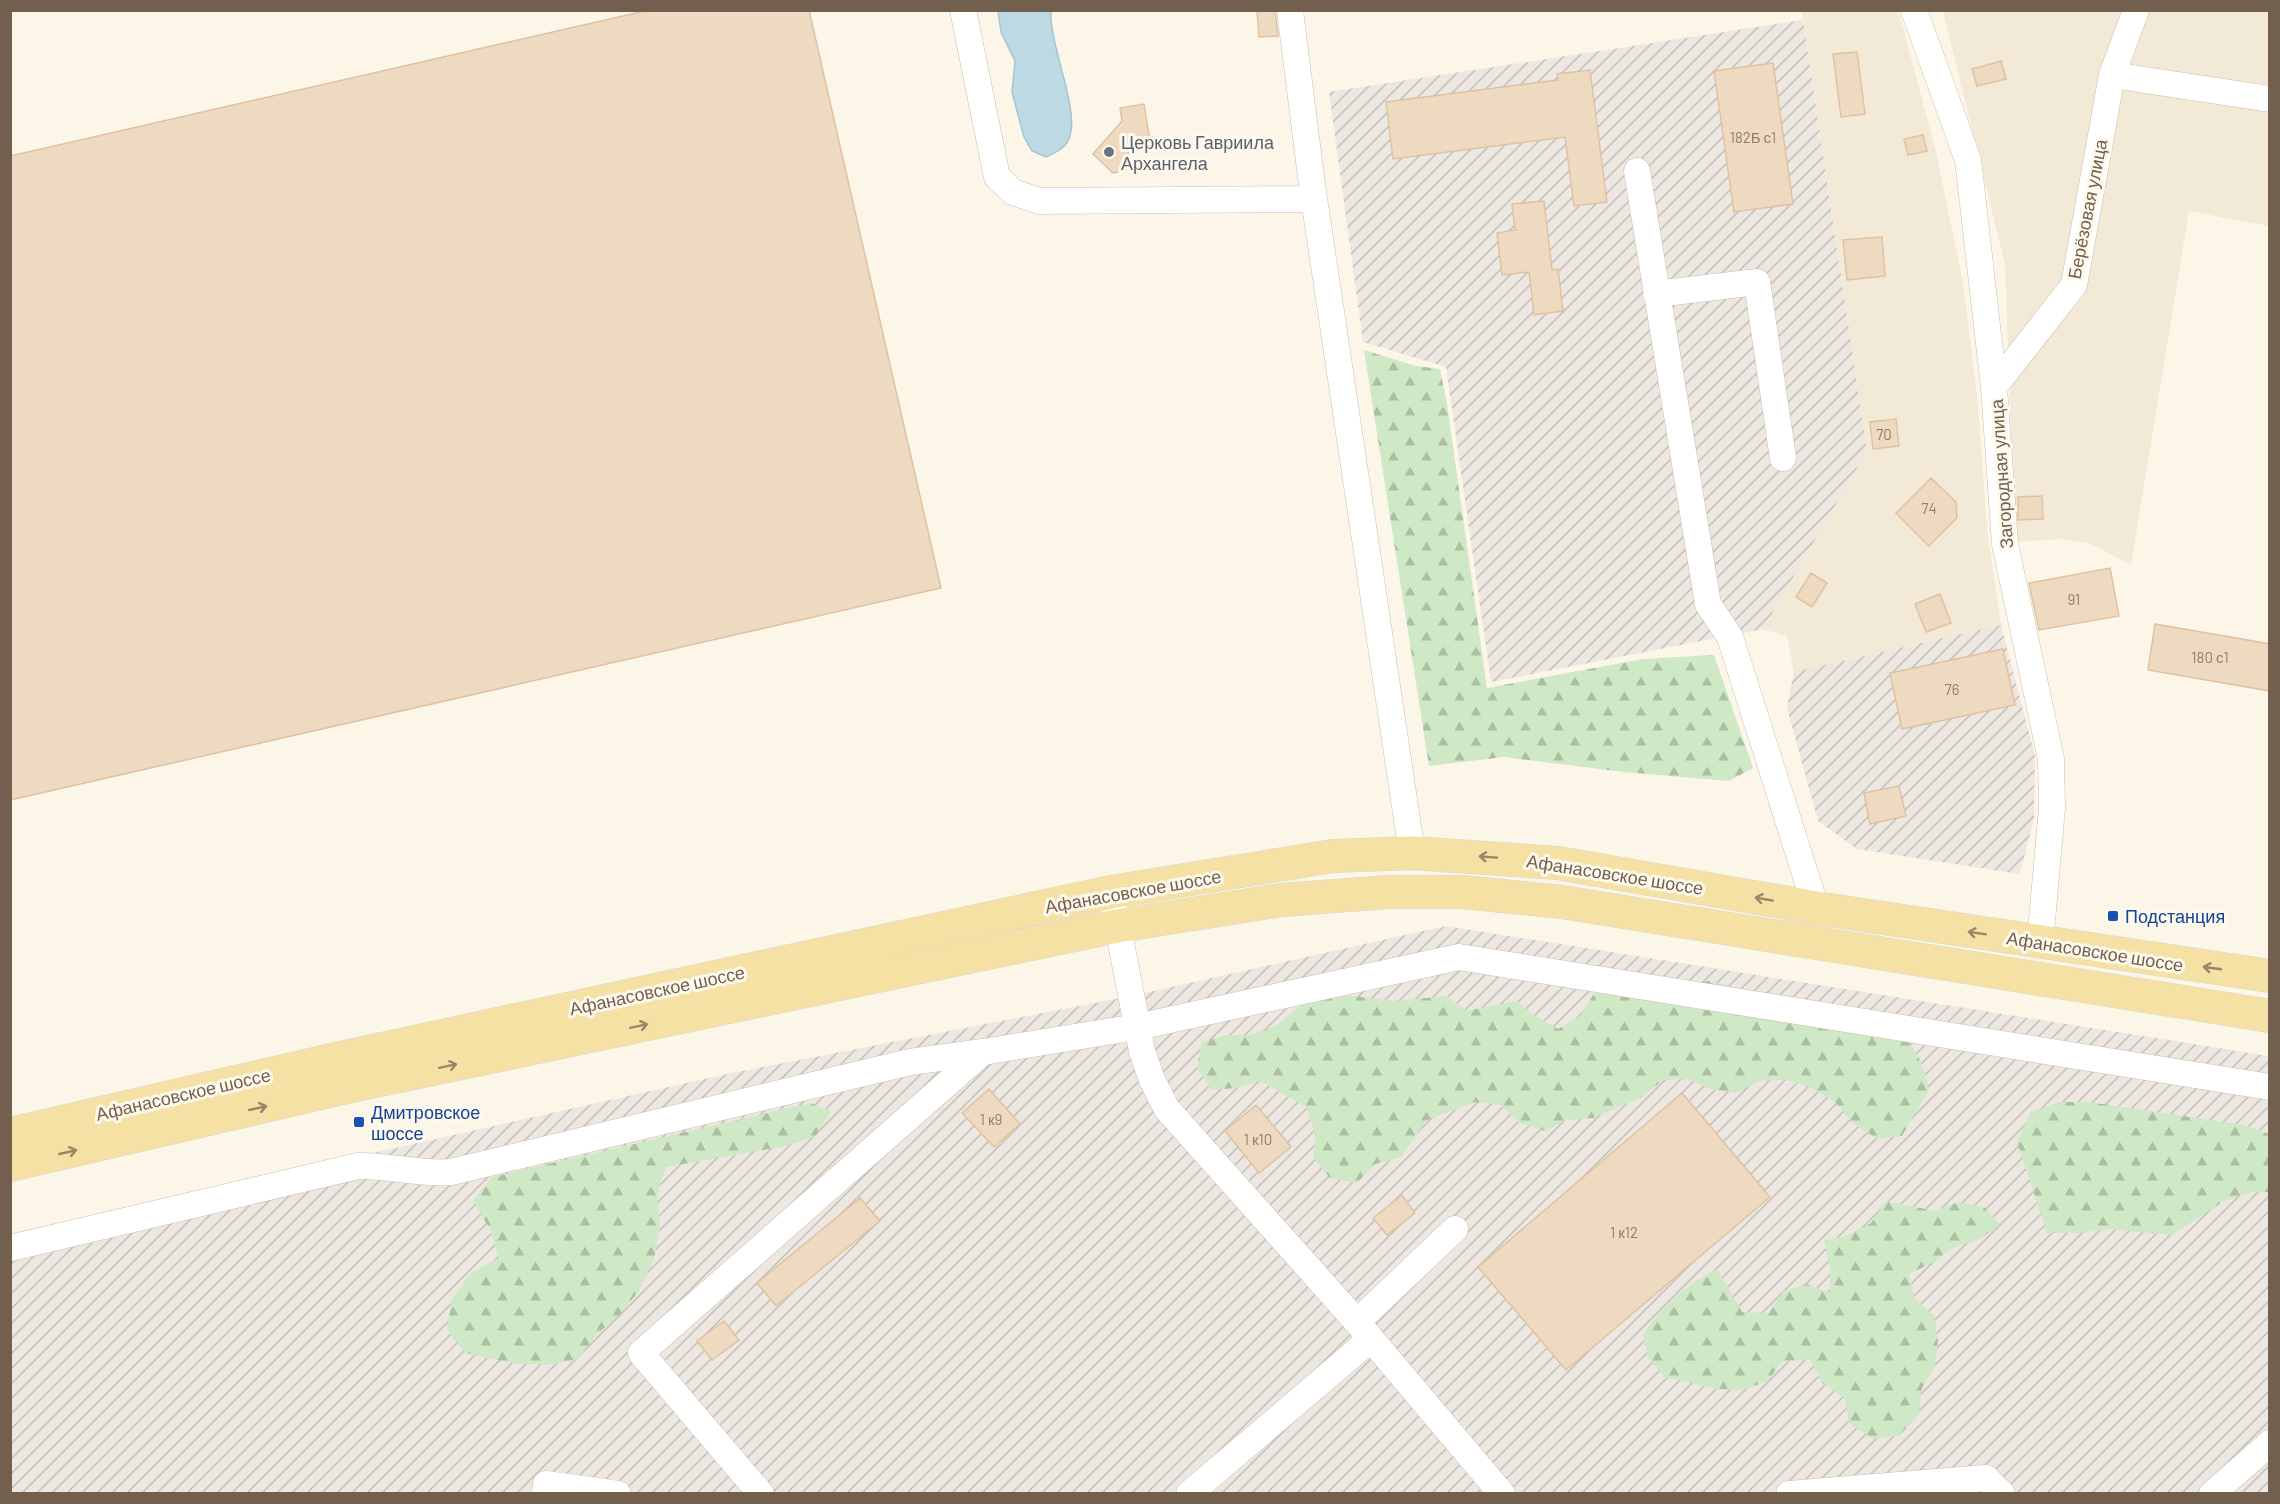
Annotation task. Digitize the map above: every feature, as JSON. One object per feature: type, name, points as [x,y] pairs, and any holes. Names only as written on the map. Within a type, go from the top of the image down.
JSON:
[{"type":"main road","name":"Афанасовское шоссе","points":[[10,1134],[356,1054],[1111,892],[1333,856],[1412,853],[1558,863],[1816,908],[2270,976]]},
{"type":"main road","name":"Афанасовское шоссе","points":[[10,1165],[351,1086],[1118,926],[1282,900],[1388,892],[1462,892],[1562,902],[2270,1016]]},
{"type":"street","points":[[963,10],[997,177],[1013,192],[1039,201],[1314,199]]},
{"type":"street","points":[[1290,10],[1314,199],[1412,853]]},
{"type":"street","name":"Загородная улица","points":[[1914,10],[1968,160],[1995,387],[2005,544],[2051,759],[2052,808],[2040,943]]},
{"type":"street","name":"Берёзовая улица","points":[[1995,387],[2074,285],[2112,75],[2136,10]]},
{"type":"street","points":[[2112,75],[2270,99]]},
{"type":"street","points":[[1637,171],[1708,604],[1730,637],[1816,908]]},
{"type":"street","points":[[1656,294],[1757,282],[1783,458]]},
{"type":"street","points":[[1111,892],[1142,1051],[1152,1080],[1167,1109],[1364,1330],[1502,1494]]},
{"type":"street","points":[[10,1248],[358,1166],[378,1165],[429,1174],[451,1172],[910,1062],[1137,1027],[1459,957],[2270,1087]]},
{"type":"street","points":[[761,1494],[641,1353],[983,1052]]},
{"type":"street","points":[[1190,1494],[1364,1330],[1455,1229]]},
{"type":"street","points":[[2212,1494],[2270,1443]]},
{"type":"street","points":[[1789,1494],[1986,1478],[2002,1494]]},
{"type":"street","points":[[544,1494],[546,1484],[618,1494]]},
{"type":"shaded area","points":[[1802,11],[1898,11],[1900,16],[1936,152],[1963,283],[1978,405],[1987,530],[2001,625],[1794,672],[1787,636],[1763,629],[1867,451]]},
{"type":"shaded area","points":[[1943,11],[2269,11],[2269,226],[2189,211],[2131,565],[2089,543],[2059,539],[2015,542],[2005,264]]},
{"type":"shaded area","points":[[1803,20],[1867,451],[1763,629],[1491,682],[1446,367],[1363,342],[1329,92]]},
{"type":"shaded area","points":[[2001,625],[2035,756],[2034,818],[2020,874],[1857,849],[1818,821],[1787,708],[1794,672]]},
{"type":"shaded area","points":[[1446,926],[2269,1056],[2269,1493],[11,1493],[10,1234],[727,1074],[1131,996]]},
{"type":"green space","points":[[1364,350],[1416,366],[1440,369],[1447,404],[1487,688],[1643,659],[1714,655],[1753,768],[1729,781],[1624,772],[1504,757],[1429,766]]},
{"type":"green space","points":[[1615,981],[1684,988],[1708,981],[1895,1025],[1917,1054],[1929,1089],[1902,1136],[1877,1139],[1852,1122],[1835,1102],[1812,1088],[1787,1080],[1759,1081],[1737,1093],[1711,1089],[1688,1079],[1663,1080],[1642,1097],[1593,1118],[1566,1120],[1545,1131],[1520,1123],[1501,1105],[1475,1102],[1427,1120],[1401,1157],[1375,1164],[1357,1183],[1330,1178],[1314,1158],[1315,1132],[1306,1107],[1260,1081],[1236,1088],[1211,1090],[1197,1068],[1202,1042],[1226,1035],[1251,1035],[1277,1025],[1317,992],[1394,1001],[1447,996],[1467,1011],[1516,1001],[1535,1016],[1558,1029],[1580,1016],[1593,995]]},
{"type":"green space","points":[[2059,1102],[2089,1102],[2244,1125],[2269,1134],[2269,1192],[2253,1192],[2224,1201],[2172,1235],[2110,1229],[2079,1233],[2047,1233],[2017,1142],[2031,1112]]},
{"type":"green space","points":[[810,1103],[831,1111],[815,1137],[786,1146],[666,1167],[657,1195],[660,1226],[654,1259],[639,1291],[619,1315],[596,1335],[578,1359],[547,1365],[512,1363],[465,1353],[447,1329],[452,1299],[471,1273],[499,1258],[490,1229],[473,1201],[492,1177]]},
{"type":"green space","points":[[1886,1201],[1935,1211],[1958,1202],[1984,1207],[2000,1225],[1978,1240],[1952,1248],[1932,1263],[1909,1274],[1915,1299],[1934,1316],[1938,1341],[1935,1366],[1922,1388],[1919,1414],[1899,1436],[1873,1439],[1849,1423],[1845,1398],[1822,1383],[1810,1360],[1782,1361],[1768,1381],[1743,1390],[1717,1389],[1665,1377],[1648,1358],[1643,1334],[1667,1305],[1686,1289],[1717,1269],[1742,1312],[1769,1313],[1783,1291],[1807,1284],[1830,1293],[1830,1267],[1824,1241],[1848,1235],[1871,1223]]},
{"type":"water","points":[[998,11],[1051,11],[1054,41],[1071,109],[1072,124],[1066,144],[1046,157],[1032,151],[1024,137],[1012,92],[1015,61],[1001,32]]},
{"type":"building","points":[[649,10],[809,10],[941,588],[10,800],[10,156]]},
{"type":"building","points":[[1257,10],[1275,10],[1278,36],[1259,37]]},
{"type":"building","points":[[1857,52],[1865,114],[1841,117],[1833,54]]},
{"type":"building","points":[[2001,61],[2006,79],[1977,86],[1972,69]]},
{"type":"building","points":[[1773,63],[1793,204],[1734,212],[1714,71]]},
{"type":"building","points":[[1590,70],[1607,202],[1574,206],[1565,137],[1393,159],[1386,102],[1558,80],[1557,74]]},
{"type":"building","points":[[1144,104],[1151,148],[1129,151],[1126,170],[1113,173],[1093,154],[1122,121],[1120,108]]},
{"type":"building","points":[[1923,135],[1927,151],[1908,155],[1904,139]]},
{"type":"building","points":[[1544,201],[1552,270],[1558,269],[1563,311],[1534,315],[1529,272],[1502,275],[1497,233],[1515,230],[1512,204]]},
{"type":"building","points":[[1882,237],[1885,276],[1847,280],[1843,240]]},
{"type":"building","points":[[1896,419],[1899,446],[1873,449],[1870,422]]},
{"type":"building","points":[[1931,478],[1956,502],[1957,518],[1929,546],[1896,513]]},
{"type":"building","points":[[2042,496],[2043,519],[2018,520],[2018,497]]},
{"type":"building","points":[[2110,568],[2119,616],[2039,630],[2029,583]]},
{"type":"building","points":[[1811,573],[1827,583],[1812,607],[1796,597]]},
{"type":"building","points":[[1940,594],[1951,623],[1926,632],[1915,604]]},
{"type":"building","points":[[2155,624],[2270,644],[2270,691],[2148,670]]},
{"type":"building","points":[[2003,649],[2015,705],[1902,729],[1890,673]]},
{"type":"building","points":[[1899,786],[1906,816],[1870,824],[1864,793]]},
{"type":"building","points":[[989,1089],[1020,1124],[994,1147],[962,1113]]},
{"type":"building","points":[[1682,1093],[1770,1197],[1566,1370],[1478,1267]]},
{"type":"building","points":[[1256,1105],[1291,1147],[1259,1173],[1225,1131]]},
{"type":"building","points":[[1402,1195],[1415,1213],[1387,1235],[1373,1218]]},
{"type":"building","points":[[860,1198],[880,1221],[776,1306],[757,1283]]},
{"type":"building","points":[[724,1321],[739,1340],[712,1360],[697,1341]]},
{"type":"place","name":"Церковь Гавриила Архангела","points":[[1109,152]]},
{"type":"place","name":"Подстанция","points":[[2113,916]]},
{"type":"place","name":"Дмитровское шоссе","points":[[359,1122]]}]
